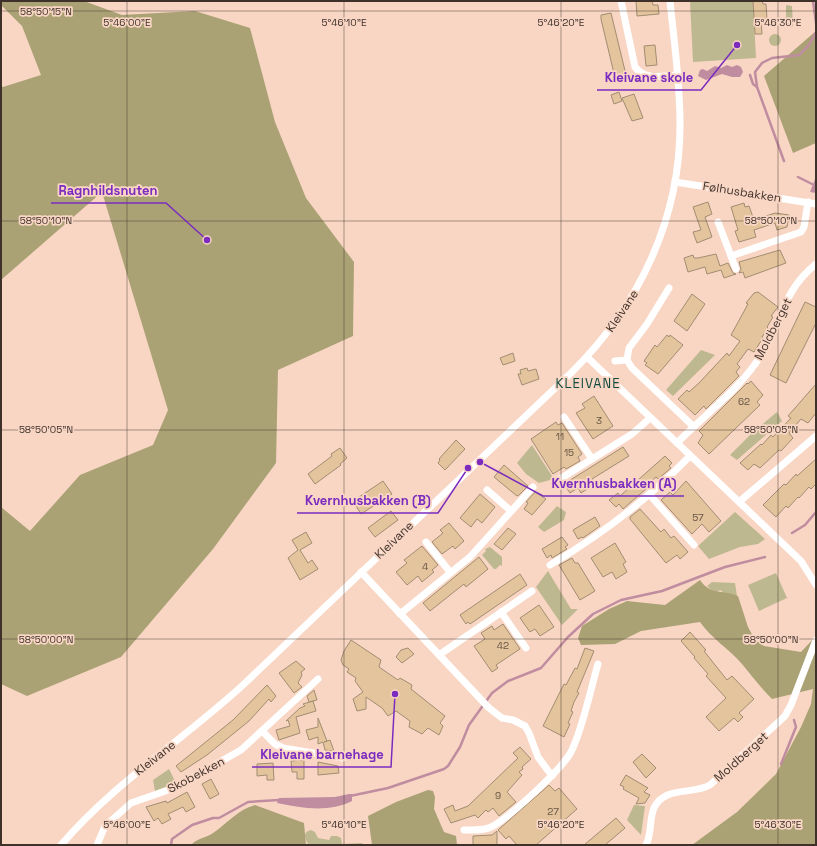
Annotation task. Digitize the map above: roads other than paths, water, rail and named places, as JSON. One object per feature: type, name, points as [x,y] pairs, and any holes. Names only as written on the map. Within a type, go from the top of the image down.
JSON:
[{"type":"street","points":[[621,1],[636,67],[641,73],[650,77],[678,75]]},
{"type":"street","name":"Kleivane","points":[[62,845],[88,815],[108,796],[222,704],[587,357],[620,317],[647,270],[662,234],[675,182],[680,123],[678,75],[670,1]]},
{"type":"street","name":"Følhusbakken","points":[[675,182],[816,204]]},
{"type":"street","points":[[731,256],[801,232],[804,227],[808,202]]},
{"type":"street","points":[[718,222],[736,269]]},
{"type":"street","name":"Moldberget","points":[[677,443],[728,395],[750,371],[763,352],[786,300],[804,274],[816,264]]},
{"type":"street","points":[[669,288],[647,324],[629,348],[627,360],[632,368],[694,427]]},
{"type":"street","points":[[587,357],[801,561],[816,585]]},
{"type":"street","points":[[615,362],[627,360]]},
{"type":"street","points":[[564,417],[592,458]]},
{"type":"street","points":[[560,479],[632,434],[650,418]]},
{"type":"street","points":[[739,502],[816,436]]},
{"type":"street","points":[[550,565],[610,527],[649,494],[690,456]]},
{"type":"street","points":[[400,614],[482,546],[511,510],[533,487]]},
{"type":"street","points":[[487,490],[511,510]]},
{"type":"street","points":[[649,494],[694,545]]},
{"type":"street","points":[[426,542],[450,572]]},
{"type":"street","points":[[361,572],[497,715],[525,726],[538,757],[552,776]]},
{"type":"street","points":[[439,655],[532,591]]},
{"type":"street","points":[[501,612],[526,648]]},
{"type":"street","name":"Moldberget","points":[[646,845],[650,835],[654,808],[659,800],[667,794],[700,789],[710,785],[784,716],[791,705],[816,640]]},
{"type":"street","points":[[464,830],[483,829],[499,822],[552,776],[567,759],[575,742],[598,664]]},
{"type":"street","name":"Skobekken","points":[[97,845],[105,826],[131,803],[174,788],[234,755],[318,679]]},
{"type":"street","points":[[262,731],[275,744],[283,748],[343,758]]},
{"type":"waterway","points":[[813,1],[816,23]]},
{"type":"waterway","points":[[784,161],[757,87],[755,72],[762,63],[772,58],[799,55],[809,45],[816,32]]},
{"type":"waterway","points":[[750,75],[753,84],[757,87]]},
{"type":"waterway","points":[[798,177],[812,184]]},
{"type":"waterway","points":[[792,533],[805,525],[816,512]]},
{"type":"waterway","points":[[350,796],[388,788],[444,769],[448,766],[460,747],[469,725],[492,693],[508,681],[541,668],[568,637],[593,614],[621,600],[662,591],[725,567],[765,557]]},
{"type":"waterway","points":[[781,764],[796,727],[794,720]]},
{"type":"waterway","points":[[171,845],[172,839],[192,825],[213,818],[219,818],[248,802],[279,800]]},
{"type":"place","name":"Kleivane skole","points":[[737,45]]},
{"type":"place","name":"Ragnhildsnuten","points":[[207,240]]},
{"type":"place","name":"Kvernhusbakken (A)","points":[[480,462]]},
{"type":"place","name":"Kvernhusbakken (B)","points":[[468,468]]},
{"type":"place","name":"Kleivane barnehage","points":[[395,694]]},
{"type":"district","name":"KLEIVANE","points":[[588,383]]}]
